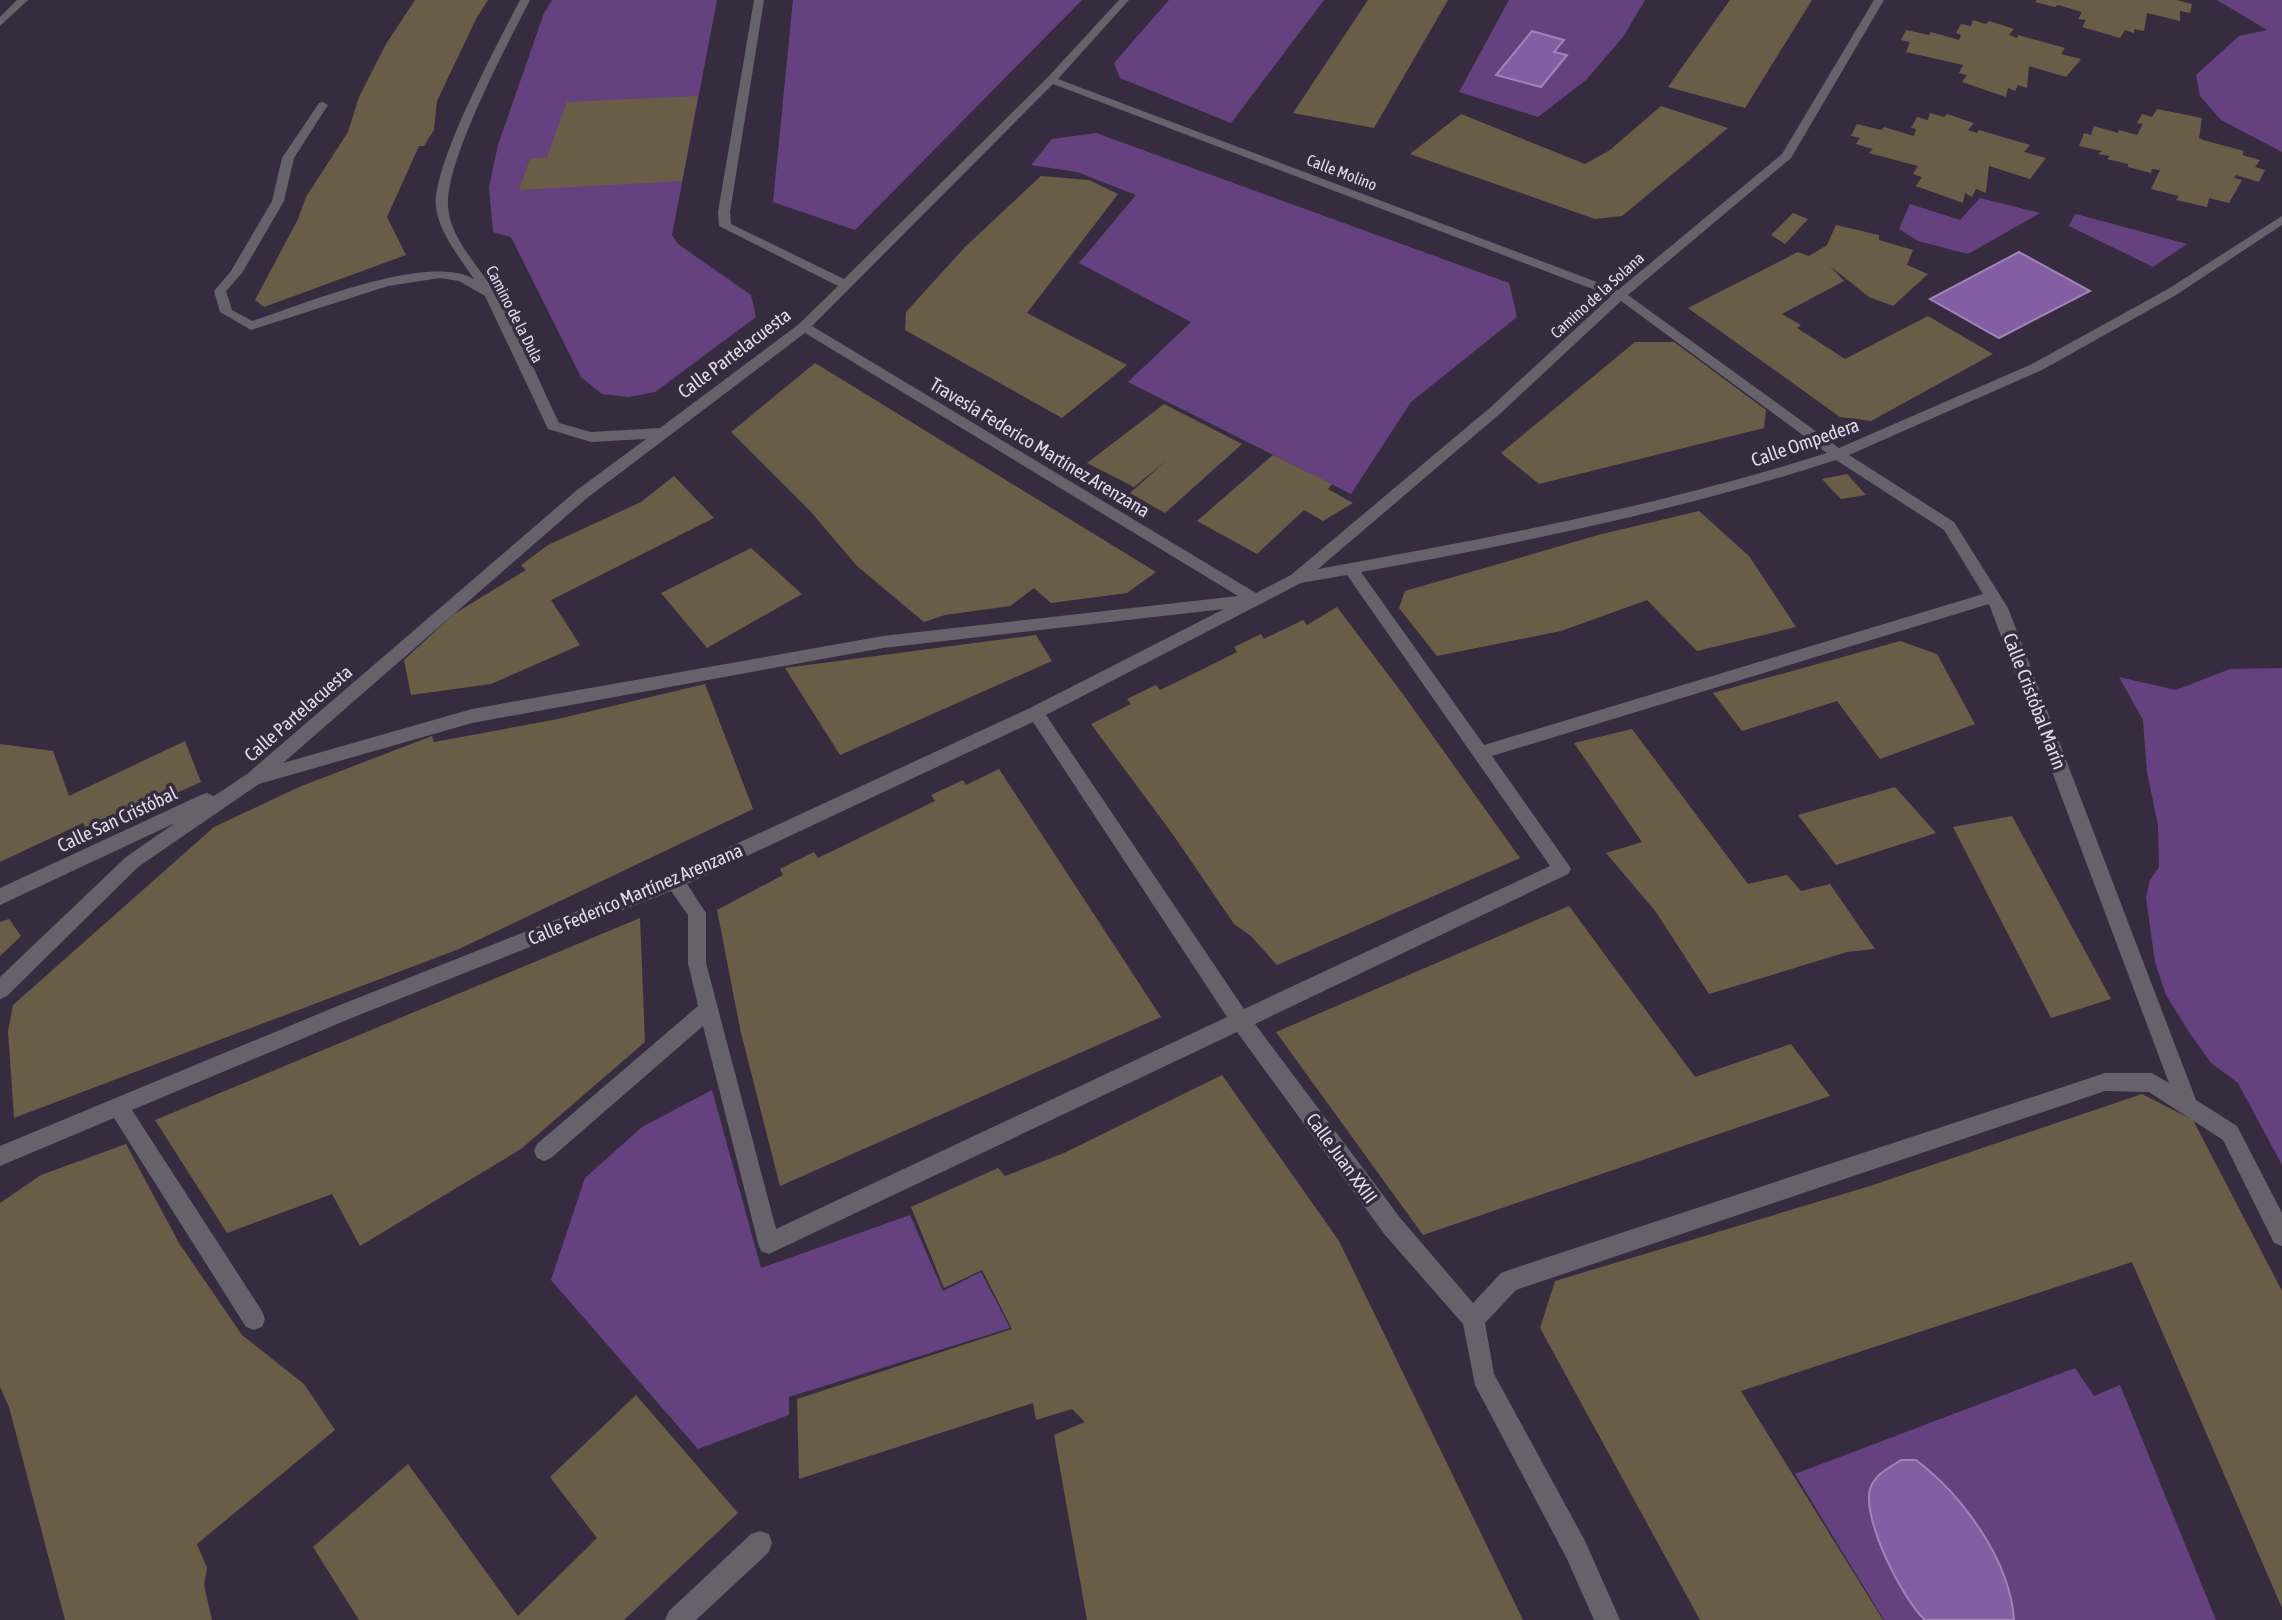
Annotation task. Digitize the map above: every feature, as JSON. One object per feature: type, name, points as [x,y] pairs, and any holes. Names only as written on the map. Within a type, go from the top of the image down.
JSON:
[{"type":"street","points":[[0,23],[23,0]]},
{"type":"street","name":"Camino de la Dula","points":[[525,0],[463,134],[447,177],[442,205],[449,229],[494,300],[553,426],[591,437],[662,433]]},
{"type":"street","points":[[759,0],[724,212],[725,226],[848,286]]},
{"type":"street","name":"Calle Partelacuesta","points":[[253,779],[582,494],[804,327],[848,286],[1051,80],[1124,0]]},
{"type":"street","name":"Camino de la Solana","points":[[1296,579],[1497,409],[1620,295],[1787,156],[1879,0]]},
{"type":"street","name":"Calle Molino","points":[[1051,80],[1620,295]]},
{"type":"street","points":[[323,105],[288,158],[278,201],[236,273],[220,292],[226,312],[251,326],[386,283],[426,274],[464,277],[494,300]]},
{"type":"street","name":"Calle Ompedera","points":[[1296,579],[1527,537],[1765,478],[1838,454],[2037,367],[2172,292],[2282,220]]},
{"type":"street","name":"Calle Cristóbal Marín","points":[[1620,295],[1838,454],[1949,526],[2000,608],[2189,1108]]},
{"type":"street","name":"Travesía Federico Martínez Arenzana","points":[[804,327],[1256,600]]},
{"type":"street","points":[[675,881],[696,912],[697,962],[769,1243],[1562,869],[1351,569]]},
{"type":"street","name":"Calle Federico Martínez Arenzana","points":[[0,1156],[347,1011],[675,881],[1036,713],[1296,579]]},
{"type":"street","points":[[1480,753],[1993,597]]},
{"type":"street","name":"Calle Partelacuesta","points":[[253,779],[472,716],[883,642],[1256,600]]},
{"type":"street","name":"Calle Juan XXIII","points":[[1036,713],[1241,1021],[1393,1227],[1473,1319]]},
{"type":"street","points":[[0,990],[132,862],[253,779]]},
{"type":"street","name":"Calle San Cristóbal","points":[[0,897],[253,779]]},
{"type":"street","points":[[544,1151],[709,1009]]},
{"type":"street","points":[[1607,1620],[1576,1550],[1483,1377],[1473,1319],[1509,1281],[2105,1082],[2152,1083],[2230,1133],[2282,1235]]},
{"type":"street","points":[[118,1106],[254,1319]]},
{"type":"street","points":[[678,1620],[760,1543]]},
{"type":"shaded area","points":[[552,0],[717,0],[672,235],[678,244],[751,295],[756,317],[655,392],[629,397],[602,394],[581,377],[511,237],[493,232],[489,187],[498,145],[544,13]]},
{"type":"shaded area","points":[[793,0],[1082,0],[855,230],[773,202]]},
{"type":"shaded area","points":[[1169,0],[1324,0],[1231,123],[1120,78],[1114,63]]},
{"type":"shaded area","points":[[1509,0],[1645,0],[1623,37],[1586,80],[1538,117],[1459,92]]},
{"type":"shaded area","points":[[2217,0],[2282,0],[2282,152],[2221,120],[2200,96],[2196,75],[2239,36],[2267,30]]},
{"type":"shaded area","points":[[1532,31],[1564,40],[1554,52],[1567,55],[1541,87],[1496,75]]},
{"type":"shaded area","points":[[1096,133],[1509,283],[1517,317],[1411,402],[1351,494],[1128,382],[1191,322],[1079,263],[1136,195],[1077,172],[1031,165],[1052,139]]},
{"type":"shaded area","points":[[1980,198],[2040,213],[1968,254],[1918,241],[1899,229],[1910,204],[1960,220]]},
{"type":"shaded area","points":[[2075,214],[2187,244],[2153,267],[2069,226]]},
{"type":"shaded area","points":[[2019,252],[2090,291],[1999,338],[1930,299]]},
{"type":"shaded area","points":[[2282,668],[2282,1165],[2238,1083],[2211,1063],[2166,995],[2155,962],[2146,898],[2150,880],[2159,867],[2158,825],[2147,772],[2143,720],[2119,677],[2176,690],[2230,669]]},
{"type":"shaded area","points":[[712,1090],[761,1268],[910,1215],[943,1291],[981,1272],[1010,1328],[789,1397],[789,1415],[698,1449],[551,1280],[585,1178],[642,1127]]},
{"type":"shaded area","points":[[2075,1368],[2094,1396],[2120,1385],[2216,1620],[1884,1620],[1795,1474]]},
{"type":"shaded area","points":[[1901,1460],[1916,1460],[1951,1492],[1967,1511],[1994,1552],[2004,1575],[2014,1620],[1925,1620],[1916,1610],[1886,1558],[1869,1502],[1870,1489],[1875,1479]]},
{"type":"building","points":[[415,0],[488,0],[476,19],[437,101],[434,130],[424,146],[419,146],[387,217],[406,255],[264,307],[255,300],[298,219],[306,197],[348,132],[359,97],[386,44]]},
{"type":"building","points":[[1368,0],[1448,0],[1374,128],[1293,113]]},
{"type":"building","points":[[1730,0],[1812,0],[1745,108],[1668,87]]},
{"type":"building","points":[[2176,0],[2192,4],[2190,13],[2180,11],[2180,21],[2147,13],[2144,31],[2134,29],[2134,33],[2125,30],[2120,38],[2082,27],[2086,20],[2078,19],[2082,12],[2035,2]]},
{"type":"building","points":[[1973,20],[1986,24],[1989,21],[2014,29],[2009,35],[2065,48],[2061,54],[2081,59],[2066,77],[2029,66],[2027,88],[2018,85],[2015,91],[2008,88],[2006,97],[1962,82],[1967,75],[1959,73],[1963,65],[1906,52],[1910,42],[1901,40],[1906,30],[1929,35],[1931,32],[1959,40],[1961,35],[1956,33],[1961,24],[1971,26]]},
{"type":"building","points":[[698,96],[682,181],[519,190],[530,159],[547,157],[567,102]]},
{"type":"building","points":[[1661,106],[1728,128],[1622,216],[1595,219],[1410,154],[1461,114],[1585,164],[1610,150]]},
{"type":"building","points":[[2157,109],[2202,118],[2199,138],[2244,151],[2242,155],[2260,160],[2255,167],[2265,170],[2259,182],[2236,175],[2234,178],[2242,180],[2229,203],[2209,198],[2207,207],[2176,200],[2179,196],[2151,189],[2160,170],[2152,169],[2151,173],[2128,167],[2128,164],[2107,159],[2110,156],[2098,154],[2102,151],[2079,146],[2084,133],[2091,135],[2094,126],[2137,135],[2143,124],[2137,123],[2142,114],[2152,117]]},
{"type":"building","points":[[1930,113],[1944,117],[1947,114],[1974,123],[1968,130],[1977,133],[1979,130],[2030,145],[2024,152],[2046,158],[2030,179],[1989,166],[1986,193],[1976,189],[1972,197],[1965,193],[1963,203],[1916,186],[1922,177],[1913,174],[1918,166],[1869,153],[1873,149],[1856,144],[1860,138],[1851,136],[1857,124],[1881,130],[1884,127],[1914,136],[1916,129],[1911,128],[1917,117],[1928,120]]},
{"type":"building","points":[[1041,176],[1089,180],[1118,194],[1027,313],[1127,365],[1062,418],[905,330],[906,312],[965,247]]},
{"type":"building","points":[[1793,213],[1808,219],[1785,244],[1771,235]]},
{"type":"building","points":[[1836,225],[1879,235],[1879,240],[1913,250],[1907,265],[1928,274],[1893,306],[1869,297],[1830,266],[1844,281],[1782,314],[1801,325],[1797,328],[1845,359],[1928,316],[1993,354],[1871,421],[1840,417],[1688,308],[1798,252],[1809,256],[1827,245]]},
{"type":"building","points":[[1635,342],[1674,342],[1766,410],[1764,428],[1539,484],[1501,453]]},
{"type":"building","points":[[815,363],[1156,572],[1127,593],[1051,603],[1034,588],[1010,606],[945,615],[924,622],[857,566],[811,512],[731,432]]},
{"type":"building","points":[[1164,404],[1242,444],[1165,513],[1130,493],[1167,460],[1134,487],[1087,463]]},
{"type":"building","points":[[1273,455],[1332,484],[1328,489],[1353,503],[1323,521],[1304,510],[1257,554],[1197,521]]},
{"type":"building","points":[[1847,474],[1866,495],[1841,499],[1822,479]]},
{"type":"building","points":[[674,476],[714,518],[551,600],[580,645],[491,684],[411,695],[404,660],[454,614],[526,570],[521,565],[548,545],[641,502]]},
{"type":"building","points":[[1699,511],[1749,556],[1796,627],[1697,651],[1647,600],[1561,631],[1437,656],[1399,608],[1405,591],[1598,535]]},
{"type":"building","points":[[751,548],[802,594],[707,648],[661,593]]},
{"type":"building","points":[[1337,607],[1520,858],[1277,965],[1251,936],[1234,924],[1174,836],[1091,724],[1131,704],[1127,699],[1156,685],[1160,690],[1237,652],[1234,647],[1261,634],[1264,639],[1303,620],[1307,625]]},
{"type":"building","points":[[1036,635],[1052,661],[840,755],[785,668]]},
{"type":"building","points":[[1900,641],[1937,654],[1975,724],[1880,759],[1837,701],[1742,731],[1713,693]]},
{"type":"building","points":[[705,684],[753,809],[459,949],[14,1118],[8,1031],[13,1005],[214,827],[299,787],[432,736],[434,742],[558,719]]},
{"type":"building","points":[[1632,729],[1748,884],[1787,875],[1801,891],[1830,884],[1875,949],[1847,952],[1709,994],[1656,912],[1606,853],[1642,842],[1574,743]]},
{"type":"building","points":[[185,741],[201,782],[88,833],[83,823],[0,862],[0,744],[53,751],[69,796]]},
{"type":"building","points":[[999,769],[1161,1017],[780,1186],[741,1033],[717,910],[783,875],[780,869],[814,852],[818,858],[935,801],[931,795],[963,780],[966,785]]},
{"type":"building","points":[[1895,787],[1936,833],[1836,865],[1798,815]]},
{"type":"building","points":[[2012,816],[2111,999],[2051,1018],[1953,827]]},
{"type":"building","points":[[1569,906],[1695,1077],[1791,1044],[1830,1096],[1423,1235],[1276,1032]]},
{"type":"building","points":[[640,918],[645,1042],[521,1149],[360,1246],[332,1194],[227,1233],[155,1120]]},
{"type":"building","points":[[9,919],[21,936],[0,956],[0,922]]},
{"type":"building","points":[[1222,1075],[1339,1241],[1523,1620],[1087,1620],[1054,1435],[1085,1422],[1072,1409],[1036,1420],[1033,1403],[799,1479],[797,1399],[1012,1329],[982,1270],[944,1288],[911,1207],[998,1168],[1005,1176],[1064,1153]]},
{"type":"building","points":[[2142,1094],[2193,1120],[2282,1291],[2282,1608],[2132,1262],[1741,1391],[1883,1620],[1700,1620],[1540,1328],[1555,1281],[1870,1186]]},
{"type":"building","points":[[126,1144],[179,1243],[242,1335],[304,1384],[335,1430],[197,1544],[207,1568],[204,1585],[212,1620],[65,1620],[9,1407],[0,1387],[0,1203],[41,1175]]},
{"type":"building","points":[[636,1395],[738,1513],[624,1620],[359,1620],[313,1547],[408,1464],[518,1616],[597,1538],[550,1477]]}]
